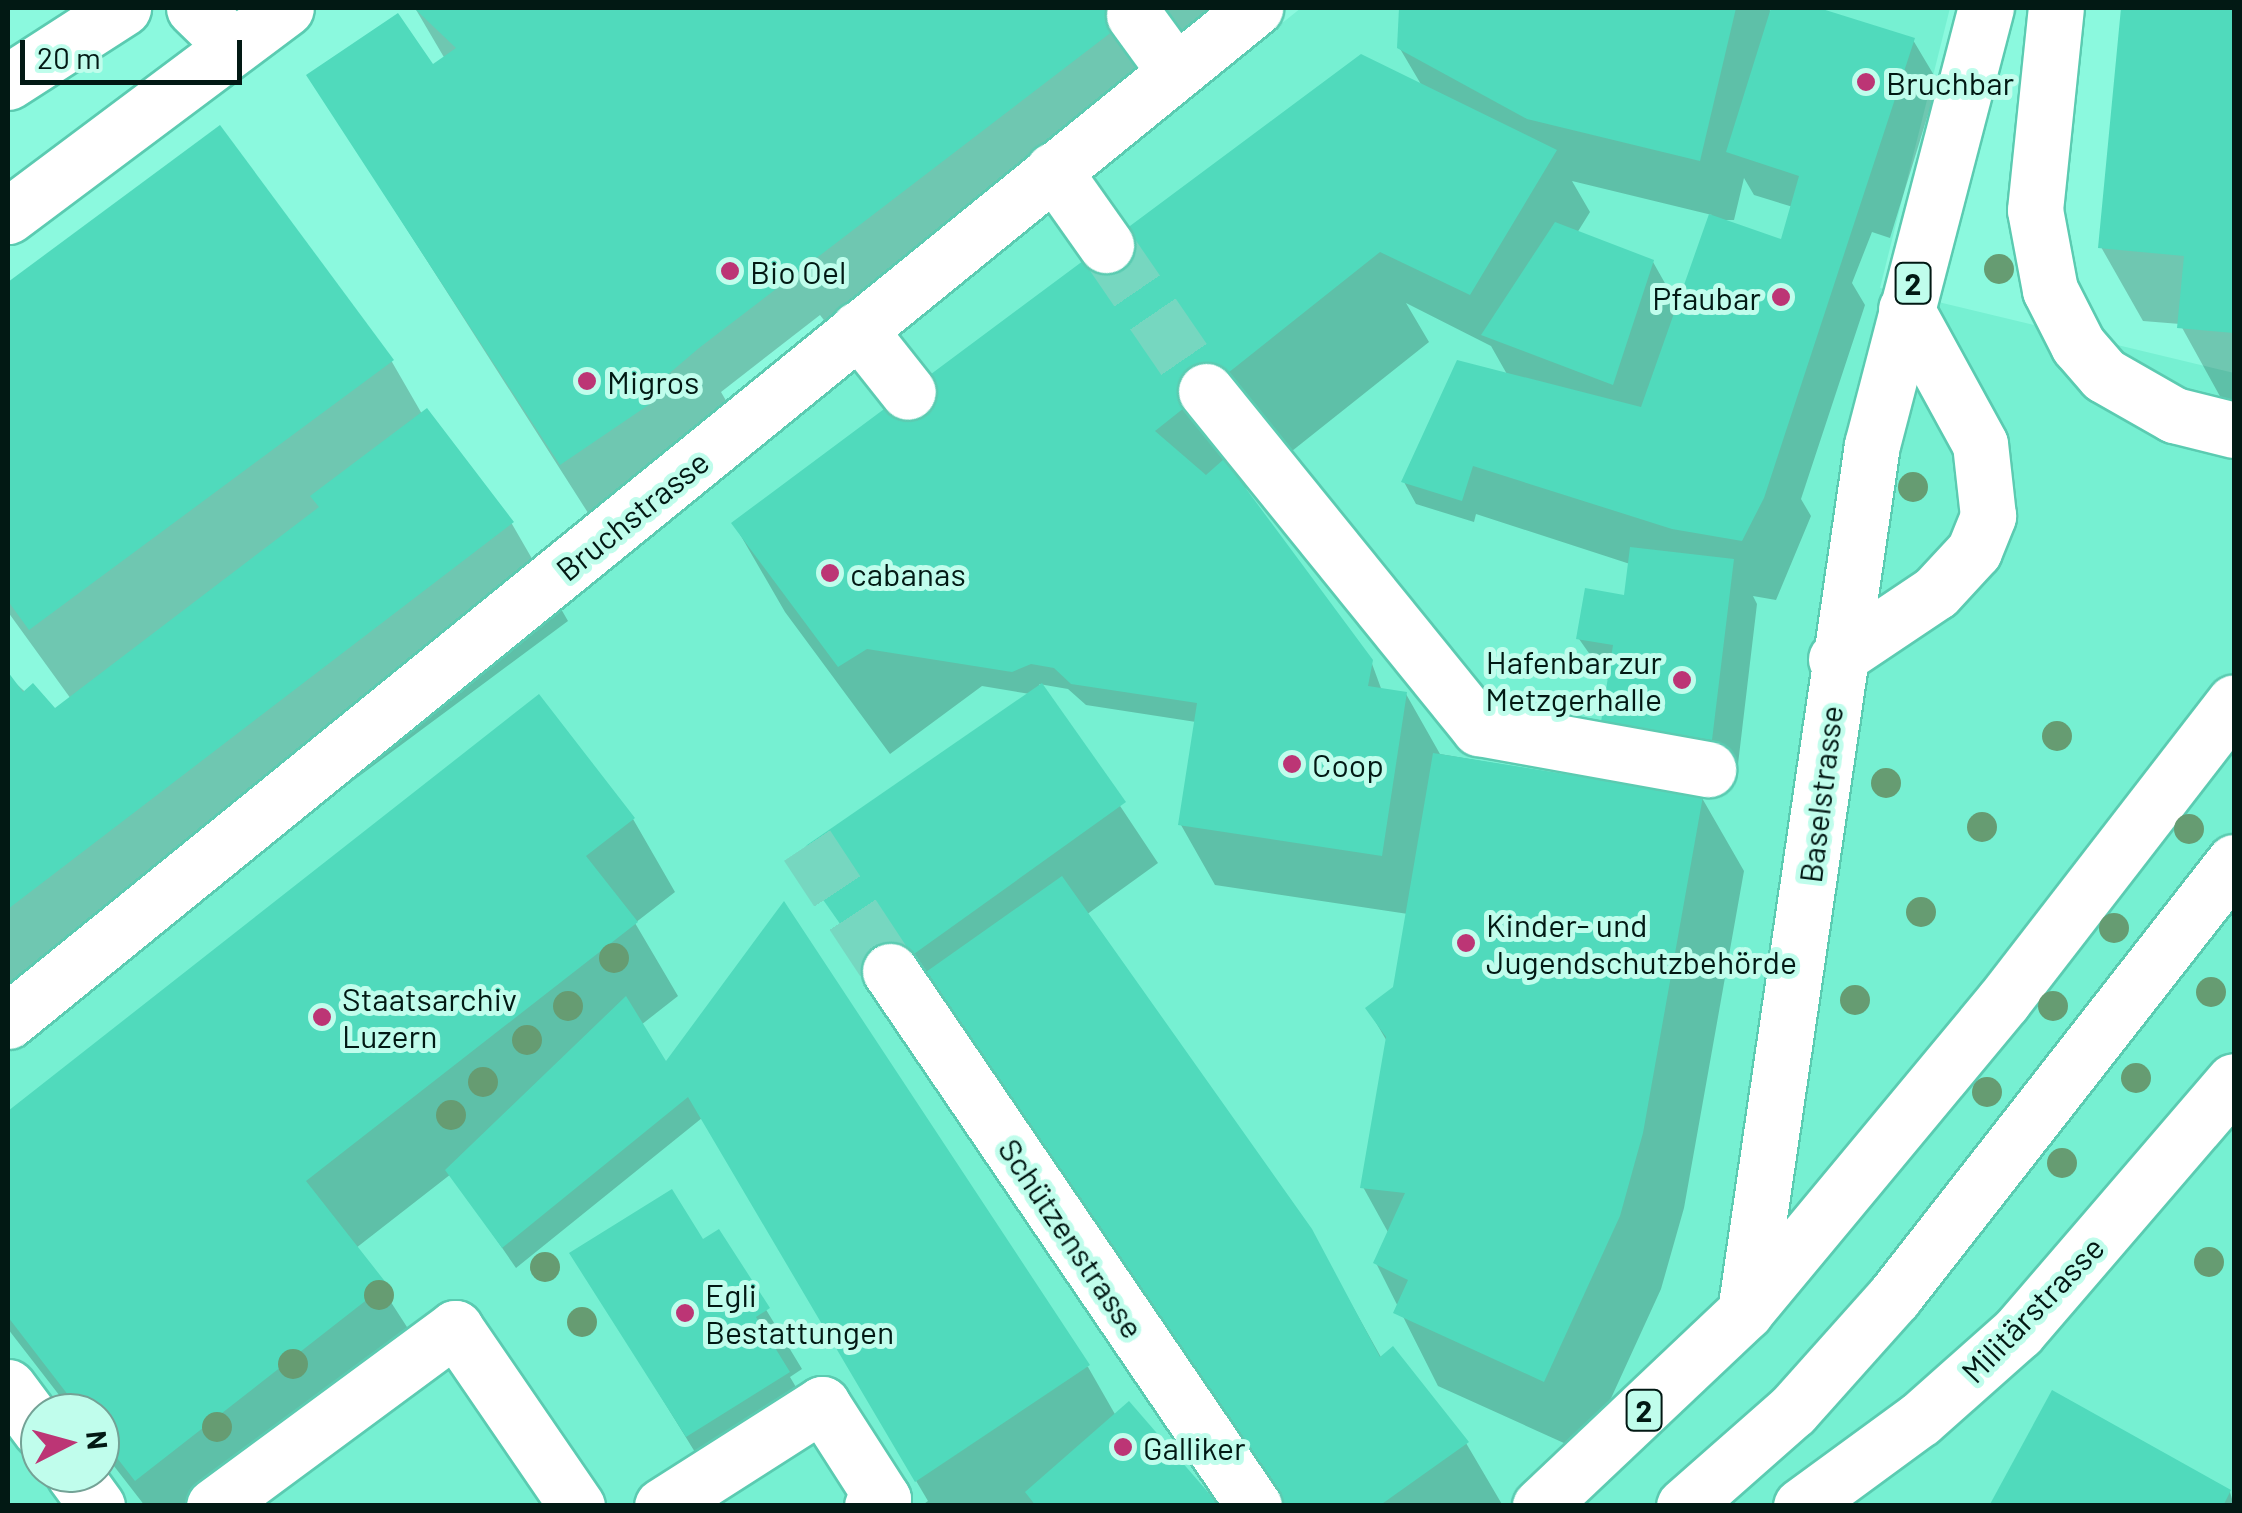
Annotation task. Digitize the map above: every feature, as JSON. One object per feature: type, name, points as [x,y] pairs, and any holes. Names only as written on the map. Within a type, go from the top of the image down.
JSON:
[{"type":"main road","points":[[8,82],[123,8]]},
{"type":"main road","points":[[8,216],[213,26],[286,8]]},
{"type":"main road","name":"Bruchstrasse","points":[[8,1022],[1255,8]]},
{"type":"main road","name":"Baselstrasse","points":[[1745,1312],[1836,659],[1872,445],[1986,8]]},
{"type":"main road","points":[[2056,8],[2035,210],[2050,290],[2078,345],[2104,375],[2174,415],[2234,430]]},
{"type":"main road","points":[[1134,14],[1174,70]]},
{"type":"main road","points":[[1053,170],[1106,246]]},
{"type":"main road","points":[[1836,659],[1936,592],[1974,551],[1988,516],[1980,444],[1906,309]]},
{"type":"main road","points":[[858,329],[908,392]]},
{"type":"main road","points":[[1206,391],[1479,728],[1708,769]]},
{"type":"main road","points":[[1745,1312],[2010,992],[2234,702]]},
{"type":"main road","points":[[1684,1506],[1793,1410],[1857,1340],[2234,862]]},
{"type":"main road","name":"Schützenstrasse","points":[[890,971],[1254,1506]]},
{"type":"main road","name":"Militärstrasse","points":[[1802,1506],[1863,1464],[2018,1332],[2234,1082]]},
{"type":"main road","name":"2","points":[[1540,1506],[1745,1312]]},
{"type":"main road","points":[[214,1506],[454,1328],[577,1506]]},
{"type":"main road","points":[[662,1506],[822,1404],[883,1499],[872,1506]]},
{"type":"shaded area","points":[[1301,8],[1950,8],[1880,288],[2234,373],[2234,1505],[8,1506],[8,1037]]},
{"type":"building","points":[[414,8],[1143,8],[699,348],[665,377],[672,389],[560,465],[306,75],[398,13],[433,64],[456,48]]},
{"type":"building","points":[[1399,8],[1736,8],[1700,161],[1527,119],[1397,48]]},
{"type":"building","points":[[1771,8],[1819,8],[1915,38],[1764,498],[1742,541],[1672,529],[1473,466],[1462,501],[1401,482],[1457,360],[1641,407],[1709,214],[1781,239],[1799,176],[1726,152]]},
{"type":"building","points":[[2121,8],[2234,8],[2234,333],[2177,328],[2184,256],[2098,248]]},
{"type":"building","points":[[1361,54],[1557,150],[1470,295],[1380,252],[1155,431],[1206,475],[1224,459],[1373,660],[1368,686],[1407,692],[1382,856],[1178,825],[1197,703],[1071,684],[1054,668],[1031,664],[1012,672],[867,649],[838,667],[731,523]]},
{"type":"building","points":[[220,125],[394,360],[29,630],[8,601],[8,282]]},
{"type":"building","points":[[1555,222],[1654,260],[1613,385],[1481,335]]},
{"type":"building","points":[[427,408],[514,522],[8,909],[8,672],[23,692],[33,683],[55,708],[319,507],[310,496]]},
{"type":"building","points":[[1630,547],[1734,559],[1712,740],[1601,722],[1613,645],[1576,639],[1585,588],[1624,595]]},
{"type":"building","points":[[1042,683],[1126,802],[879,979],[795,860],[807,845]]},
{"type":"building","name":"Staatsarchiv Luzern","points":[[539,694],[635,818],[586,856],[638,922],[306,1181],[387,1284],[135,1481],[120,1462],[120,1393],[67,1393],[8,1317],[8,1111]]},
{"type":"building","points":[[1433,753],[1703,796],[1643,1133],[1620,1216],[1544,1382],[1393,1313],[1408,1280],[1373,1263],[1405,1193],[1360,1188],[1386,1037],[1365,1008],[1393,987]]},
{"type":"building","points":[[1062,876],[1312,1229],[1380,1357],[1393,1346],[1469,1442],[1379,1506],[1286,1506],[916,979]]},
{"type":"building","points":[[784,901],[1090,1365],[915,1482],[688,1097],[502,1248],[445,1170],[626,996],[666,1061]]},
{"type":"building","name":"Egli Bestattungen","points":[[672,1189],[703,1239],[719,1229],[770,1308],[756,1317],[790,1372],[686,1437],[569,1253]]},
{"type":"building","points":[[2052,1390],[2231,1490],[2223,1506],[1989,1506]]},
{"type":"building","name":"Galliker","points":[[1129,1401],[1220,1506],[1036,1506],[1025,1492]]},
{"type":"tunnel","points":[[1106,245],[1206,391]]},
{"type":"tunnel","points":[[807,845],[890,971]]},
{"type":"place","name":"Bruchbar","points":[[1866,82]]},
{"type":"place","name":"Bio Oel","points":[[730,271]]},
{"type":"place","name":"Pfaubar","points":[[1781,297]]},
{"type":"place","name":"Migros","points":[[587,381]]},
{"type":"place","name":"cabanas","points":[[830,573]]},
{"type":"place","name":"Hafenbar zur Metzgerhalle","points":[[1682,680]]},
{"type":"place","name":"Coop","points":[[1292,764]]},
{"type":"place","name":"Kinder- und Jugendschutzbehörde","points":[[1466,943]]},
{"type":"place","name":"Staatsarchiv Luzern","points":[[322,1017]]},
{"type":"place","name":"Egli Bestattungen","points":[[685,1313]]},
{"type":"place","name":"Galliker","points":[[1123,1447]]}]
